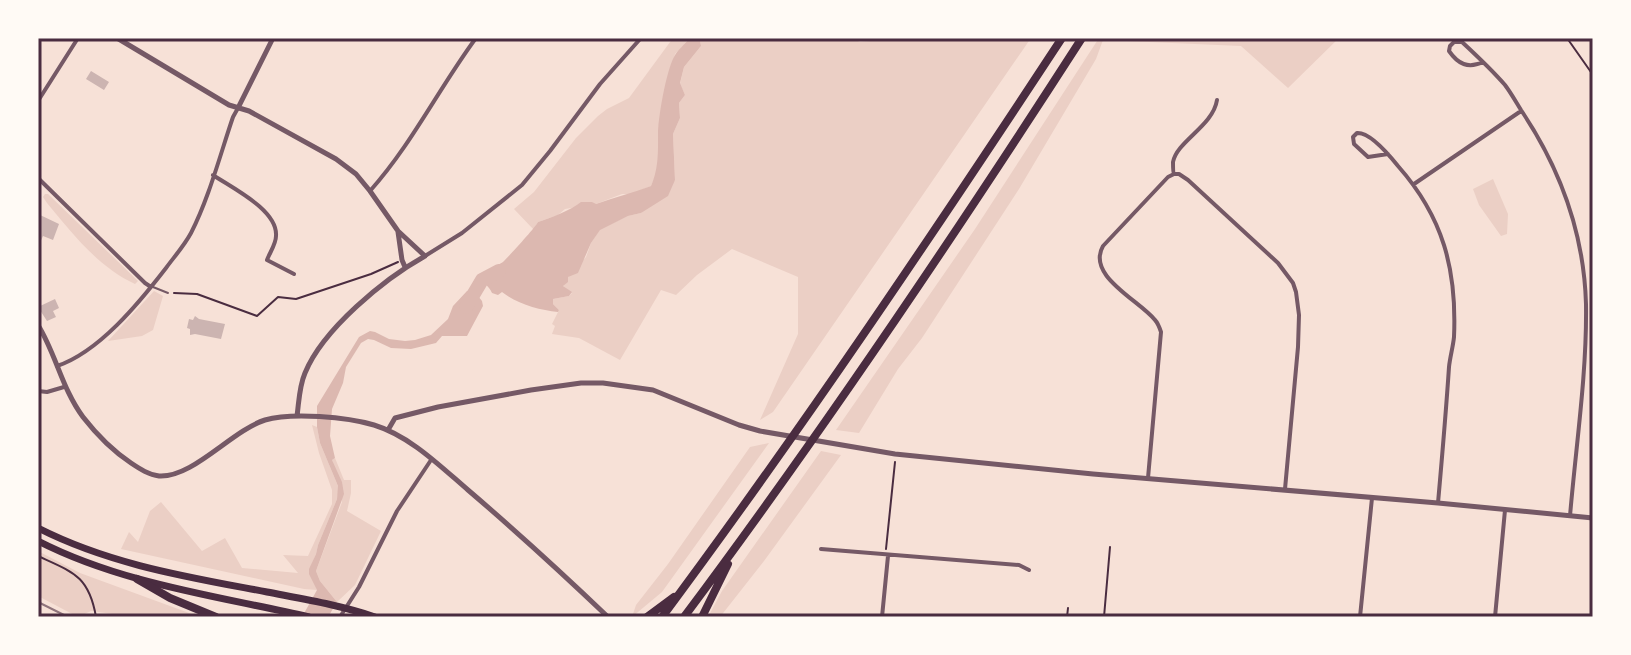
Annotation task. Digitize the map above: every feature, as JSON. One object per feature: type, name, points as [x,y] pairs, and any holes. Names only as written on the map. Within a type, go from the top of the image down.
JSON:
[{"type":"highway","points":[[662,617],[823,393],[1062,38]]},
{"type":"highway","points":[[684,617],[877,347],[1082,38]]},
{"type":"highway","points":[[38,528],[137,566],[305,599],[375,617]]},
{"type":"highway","points":[[38,541],[75,559],[137,579],[309,617]]},
{"type":"highway","points":[[702,617],[740,541]]},
{"type":"highway","points":[[137,579],[170,598],[216,617]]},
{"type":"highway","points":[[647,617],[681,592]]},
{"type":"street","points":[[38,101],[78,38]]},
{"type":"street","points":[[117,38],[229,105],[249,111],[336,159],[356,174],[398,231],[425,256]]},
{"type":"street","points":[[57,366],[108,333],[129,314],[190,235],[238,108],[273,38]]},
{"type":"street","points":[[370,191],[409,141],[476,38]]},
{"type":"street","points":[[297,416],[303,377],[325,339],[405,267],[462,233],[522,185],[600,84],[641,38]]},
{"type":"street","points":[[1483,62],[1474,66],[1463,65],[1449,51],[1450,46],[1454,42],[1462,42],[1483,62],[1505,86],[1522,111],[1552,162],[1577,235],[1586,302],[1584,363],[1570,516]]},
{"type":"street","points":[[1174,174],[1173,162],[1177,153],[1215,111],[1217,100]]},
{"type":"street","points":[[1414,184],[1522,111]]},
{"type":"street","points":[[1388,154],[1368,157],[1354,144],[1353,137],[1362,132],[1388,154],[1414,184],[1437,223],[1447,255],[1454,297],[1454,340],[1438,503]]},
{"type":"street","points":[[1148,478],[1161,332],[1156,321],[1107,277],[1101,268],[1099,253],[1168,177],[1179,174],[1278,263],[1293,283],[1299,315],[1298,347],[1285,489]]},
{"type":"street","points":[[213,175],[268,214],[275,226],[276,238],[267,260],[294,274]]},
{"type":"street","points":[[38,178],[151,287]]},
{"type":"street","points":[[398,231],[405,267]]},
{"type":"street","points":[[38,325],[64,387],[82,415],[110,447],[143,471],[161,476],[185,470],[233,436],[277,417],[362,422],[388,430],[402,437],[520,534],[608,617]]},
{"type":"street","points":[[388,430],[395,418],[438,407],[531,390],[603,383],[653,390],[739,425],[767,432],[895,454],[1593,518]]},
{"type":"street","points":[[38,391],[64,387]]},
{"type":"street","points":[[340,617],[359,587],[397,511],[431,460]]},
{"type":"street","points":[[1360,617],[1372,498]]},
{"type":"street","points":[[1495,617],[1505,510]]},
{"type":"street","points":[[821,549],[1019,565],[1029,570]]},
{"type":"street","points":[[882,617],[887,555]]},
{"type":"lane","points":[[151,287],[168,293]]},
{"type":"path","points":[[1567,38],[1593,75]]},
{"type":"path","points":[[168,293],[197,294],[257,316],[278,297],[296,299],[391,266]]},
{"type":"path","points":[[887,555],[895,462]]},
{"type":"path","points":[[1104,617],[1110,547]]},
{"type":"path","points":[[38,556],[79,578],[93,599],[96,617]]},
{"type":"path","points":[[1067,617],[1068,608]]},
{"type":"shaded area","points":[[673,38],[690,38],[675,54],[658,129],[660,144],[651,186],[596,204],[565,209],[538,222],[534,230],[514,209],[534,192],[576,138],[598,116],[629,98]]},
{"type":"shaded area","points":[[690,38],[704,38],[684,67],[680,83],[685,95],[679,103],[680,118],[673,134],[675,180],[668,196],[641,213],[600,230],[578,273],[568,277],[568,282],[563,286],[572,292],[569,296],[553,299],[558,312],[528,306],[502,292],[498,295],[492,293],[480,277],[503,262],[538,222],[561,214],[581,202],[596,204],[651,186],[657,166],[659,124],[668,72],[675,54]]},
{"type":"shaded area","points":[[704,38],[851,38],[860,42],[903,38],[1031,38],[773,412],[760,420],[798,334],[798,277],[732,249],[676,295],[661,290],[620,360],[579,338],[552,334],[555,326],[552,324],[559,310],[553,299],[572,293],[563,286],[586,257],[600,229],[641,213],[675,180],[673,134],[680,118],[679,103],[685,95],[680,84],[684,67]]},
{"type":"shaded area","points":[[1099,38],[1339,38],[1288,88],[1241,46],[1103,40],[1096,59],[1019,189],[922,338],[898,369],[859,433],[836,430],[975,229]]},
{"type":"shaded area","points":[[1493,179],[1508,214],[1507,234],[1501,236],[1479,205],[1473,189]]},
{"type":"shaded area","points":[[45,194],[138,281],[135,284],[97,259],[47,203],[43,197]]},
{"type":"shaded area","points":[[473,290],[483,306],[467,336],[442,336],[436,343],[411,349],[391,348],[368,339],[361,343],[346,367],[332,409],[330,436],[335,458],[332,460],[344,494],[316,571],[337,602],[328,617],[302,617],[317,590],[309,569],[337,499],[338,486],[320,443],[317,406],[359,337],[370,331],[389,339],[405,341],[431,335],[448,319],[453,306],[467,291]]},
{"type":"shaded area","points":[[154,291],[163,296],[153,330],[142,336],[108,341]]},
{"type":"shaded area","points":[[312,425],[317,427],[320,443],[338,486],[337,499],[311,566],[317,590],[121,549],[129,532],[138,542],[150,511],[161,502],[202,551],[225,538],[242,568],[298,573],[283,555],[308,556],[332,504],[332,490]]},
{"type":"shaded area","points":[[769,443],[662,592],[632,617],[636,605],[750,447]]},
{"type":"shaded area","points":[[821,451],[841,455],[720,617],[708,617],[722,591]]},
{"type":"shaded area","points":[[335,458],[344,480],[351,480],[347,511],[381,531],[355,585],[337,602],[316,571],[342,502],[332,460]]},
{"type":"shaded area","points":[[38,551],[80,573],[200,617],[115,617],[113,614],[91,611],[78,617],[38,596]]},
{"type":"building","points":[[91,71],[109,82],[104,90],[86,79]]},
{"type":"building","points":[[38,214],[59,224],[53,240],[43,236],[38,247]]},
{"type":"building","points":[[55,299],[59,308],[53,311],[56,317],[47,321],[38,307]]},
{"type":"building","points":[[195,316],[225,324],[221,339],[190,335],[187,328],[189,319],[193,320]]},
{"type":"waterway","points":[[466,307],[482,280],[499,271]]},
{"type":"railway","points":[[38,602],[68,617]]}]
